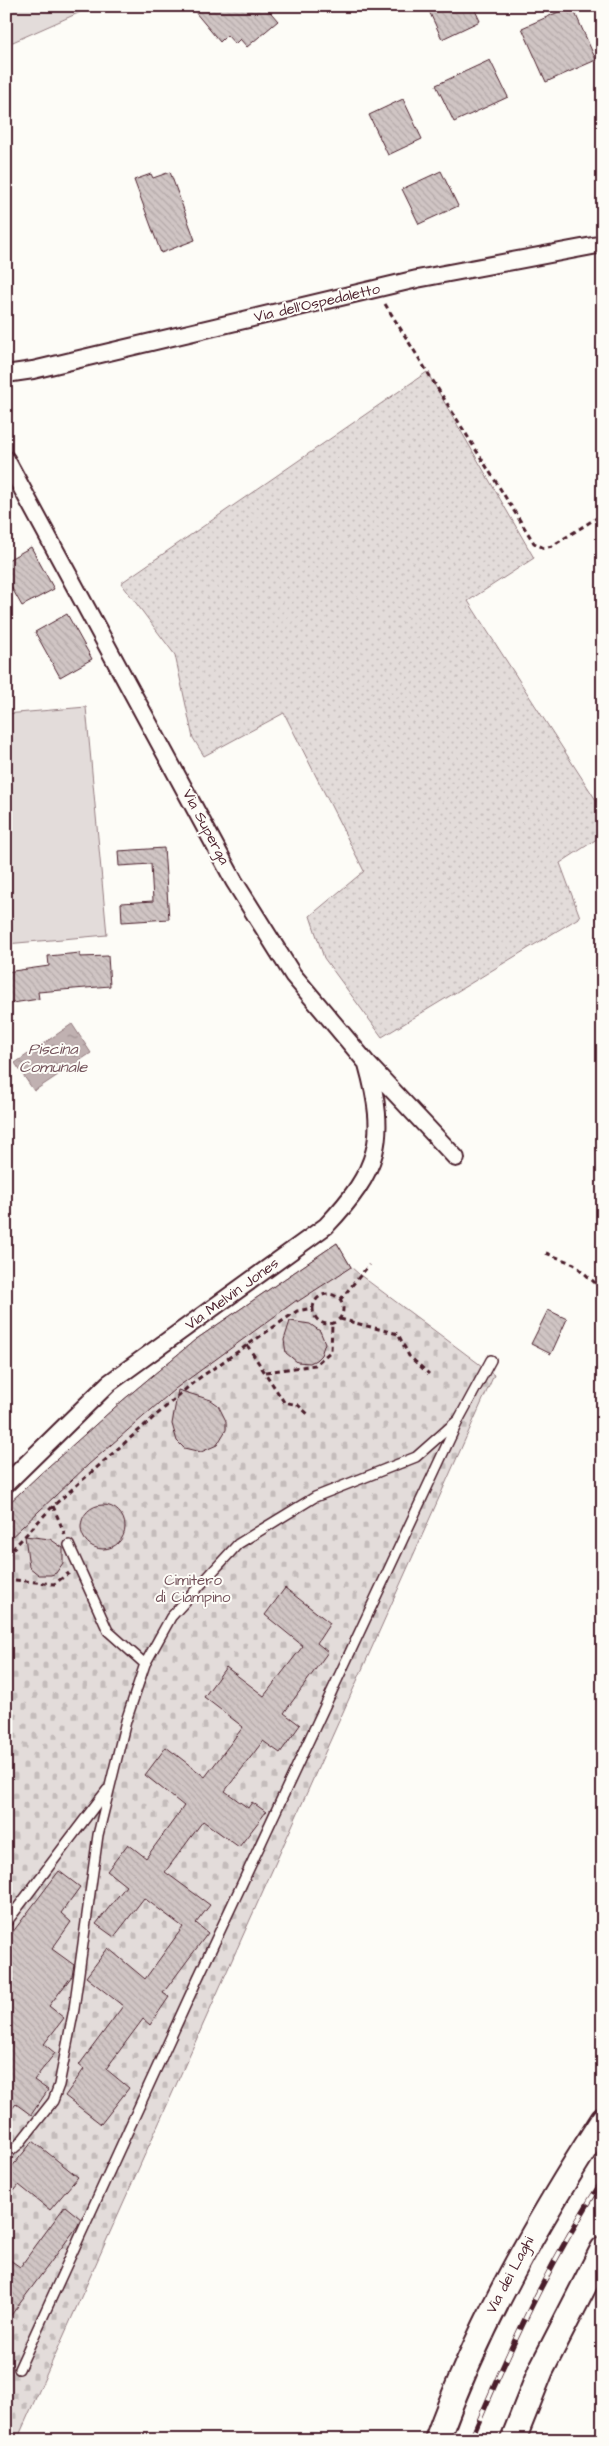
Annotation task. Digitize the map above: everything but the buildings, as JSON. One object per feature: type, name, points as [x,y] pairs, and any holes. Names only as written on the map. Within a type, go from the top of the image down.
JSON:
[{"type":"main road","name":"Via dei Laghi","points":[[437,2440],[466,2367],[503,2288],[541,2217],[603,2120]]},
{"type":"main road","points":[[513,2440],[541,2370],[603,2249]]},
{"type":"street","name":"Via dell'Ospedaletto","points":[[6,374],[33,370],[376,289],[603,244]]},
{"type":"street","name":"Via dell'Ospedaletto","points":[[6,386],[33,370]]},
{"type":"street","name":"Via Superga","points":[[7,461],[234,881],[293,975],[366,1062],[456,1158]]},
{"type":"street","name":"Via Melvin Jones","points":[[6,1484],[109,1383],[326,1226],[349,1202],[372,1166],[376,1142],[378,1114],[366,1062]]},
{"type":"lane","points":[[19,2369],[197,1980],[459,1419],[490,1360]]},
{"type":"lane","points":[[6,2155],[19,2144],[53,2101],[59,2085],[74,2009],[98,1835],[126,1721],[145,1664],[171,1617],[238,1544],[315,1497],[416,1457],[459,1419]]},
{"type":"lane","points":[[69,1545],[108,1631],[145,1664]]},
{"type":"lane","points":[[6,1923],[110,1786]]},
{"type":"path","points":[[376,289],[534,543],[544,548],[552,546],[603,514]]},
{"type":"path","points":[[546,1253],[574,1264],[603,1290]]},
{"type":"path","points":[[340,1300],[368,1264]]},
{"type":"path","points":[[331,1295],[340,1300],[343,1310],[340,1319],[332,1324],[319,1321],[313,1308],[314,1303],[321,1296],[331,1295]]},
{"type":"path","points":[[6,1556],[53,1506],[195,1381],[297,1311],[313,1308]]},
{"type":"path","points":[[340,1319],[398,1334],[409,1356],[429,1374]]},
{"type":"path","points":[[266,1372],[315,1365],[331,1351],[332,1324]]},
{"type":"path","points":[[247,1344],[284,1402],[298,1405],[309,1415]]},
{"type":"path","points":[[53,1506],[69,1545]]},
{"type":"path","points":[[6,1579],[54,1584],[78,1567]]},
{"type":"green space","points":[[6,6],[94,6],[6,45]]},
{"type":"green space","points":[[427,372],[534,558],[468,601],[603,811],[603,835],[560,863],[580,917],[382,1037],[324,958],[310,916],[364,871],[284,713],[204,756],[193,738],[175,655],[121,583]]},
{"type":"green space","points":[[86,707],[107,935],[6,944],[6,714]]},
{"type":"green space","name":"Cimitero di Ciampino","points":[[337,1243],[351,1267],[360,1275],[494,1375],[17,2440],[6,2440],[6,1506],[122,1401],[195,1340]]},
{"type":"water","name":"Piscina Comunale","points":[[72,1024],[91,1053],[34,1091],[15,1063]]},
{"type":"railway","points":[[471,2440],[531,2307],[583,2211],[603,2180]]}]
